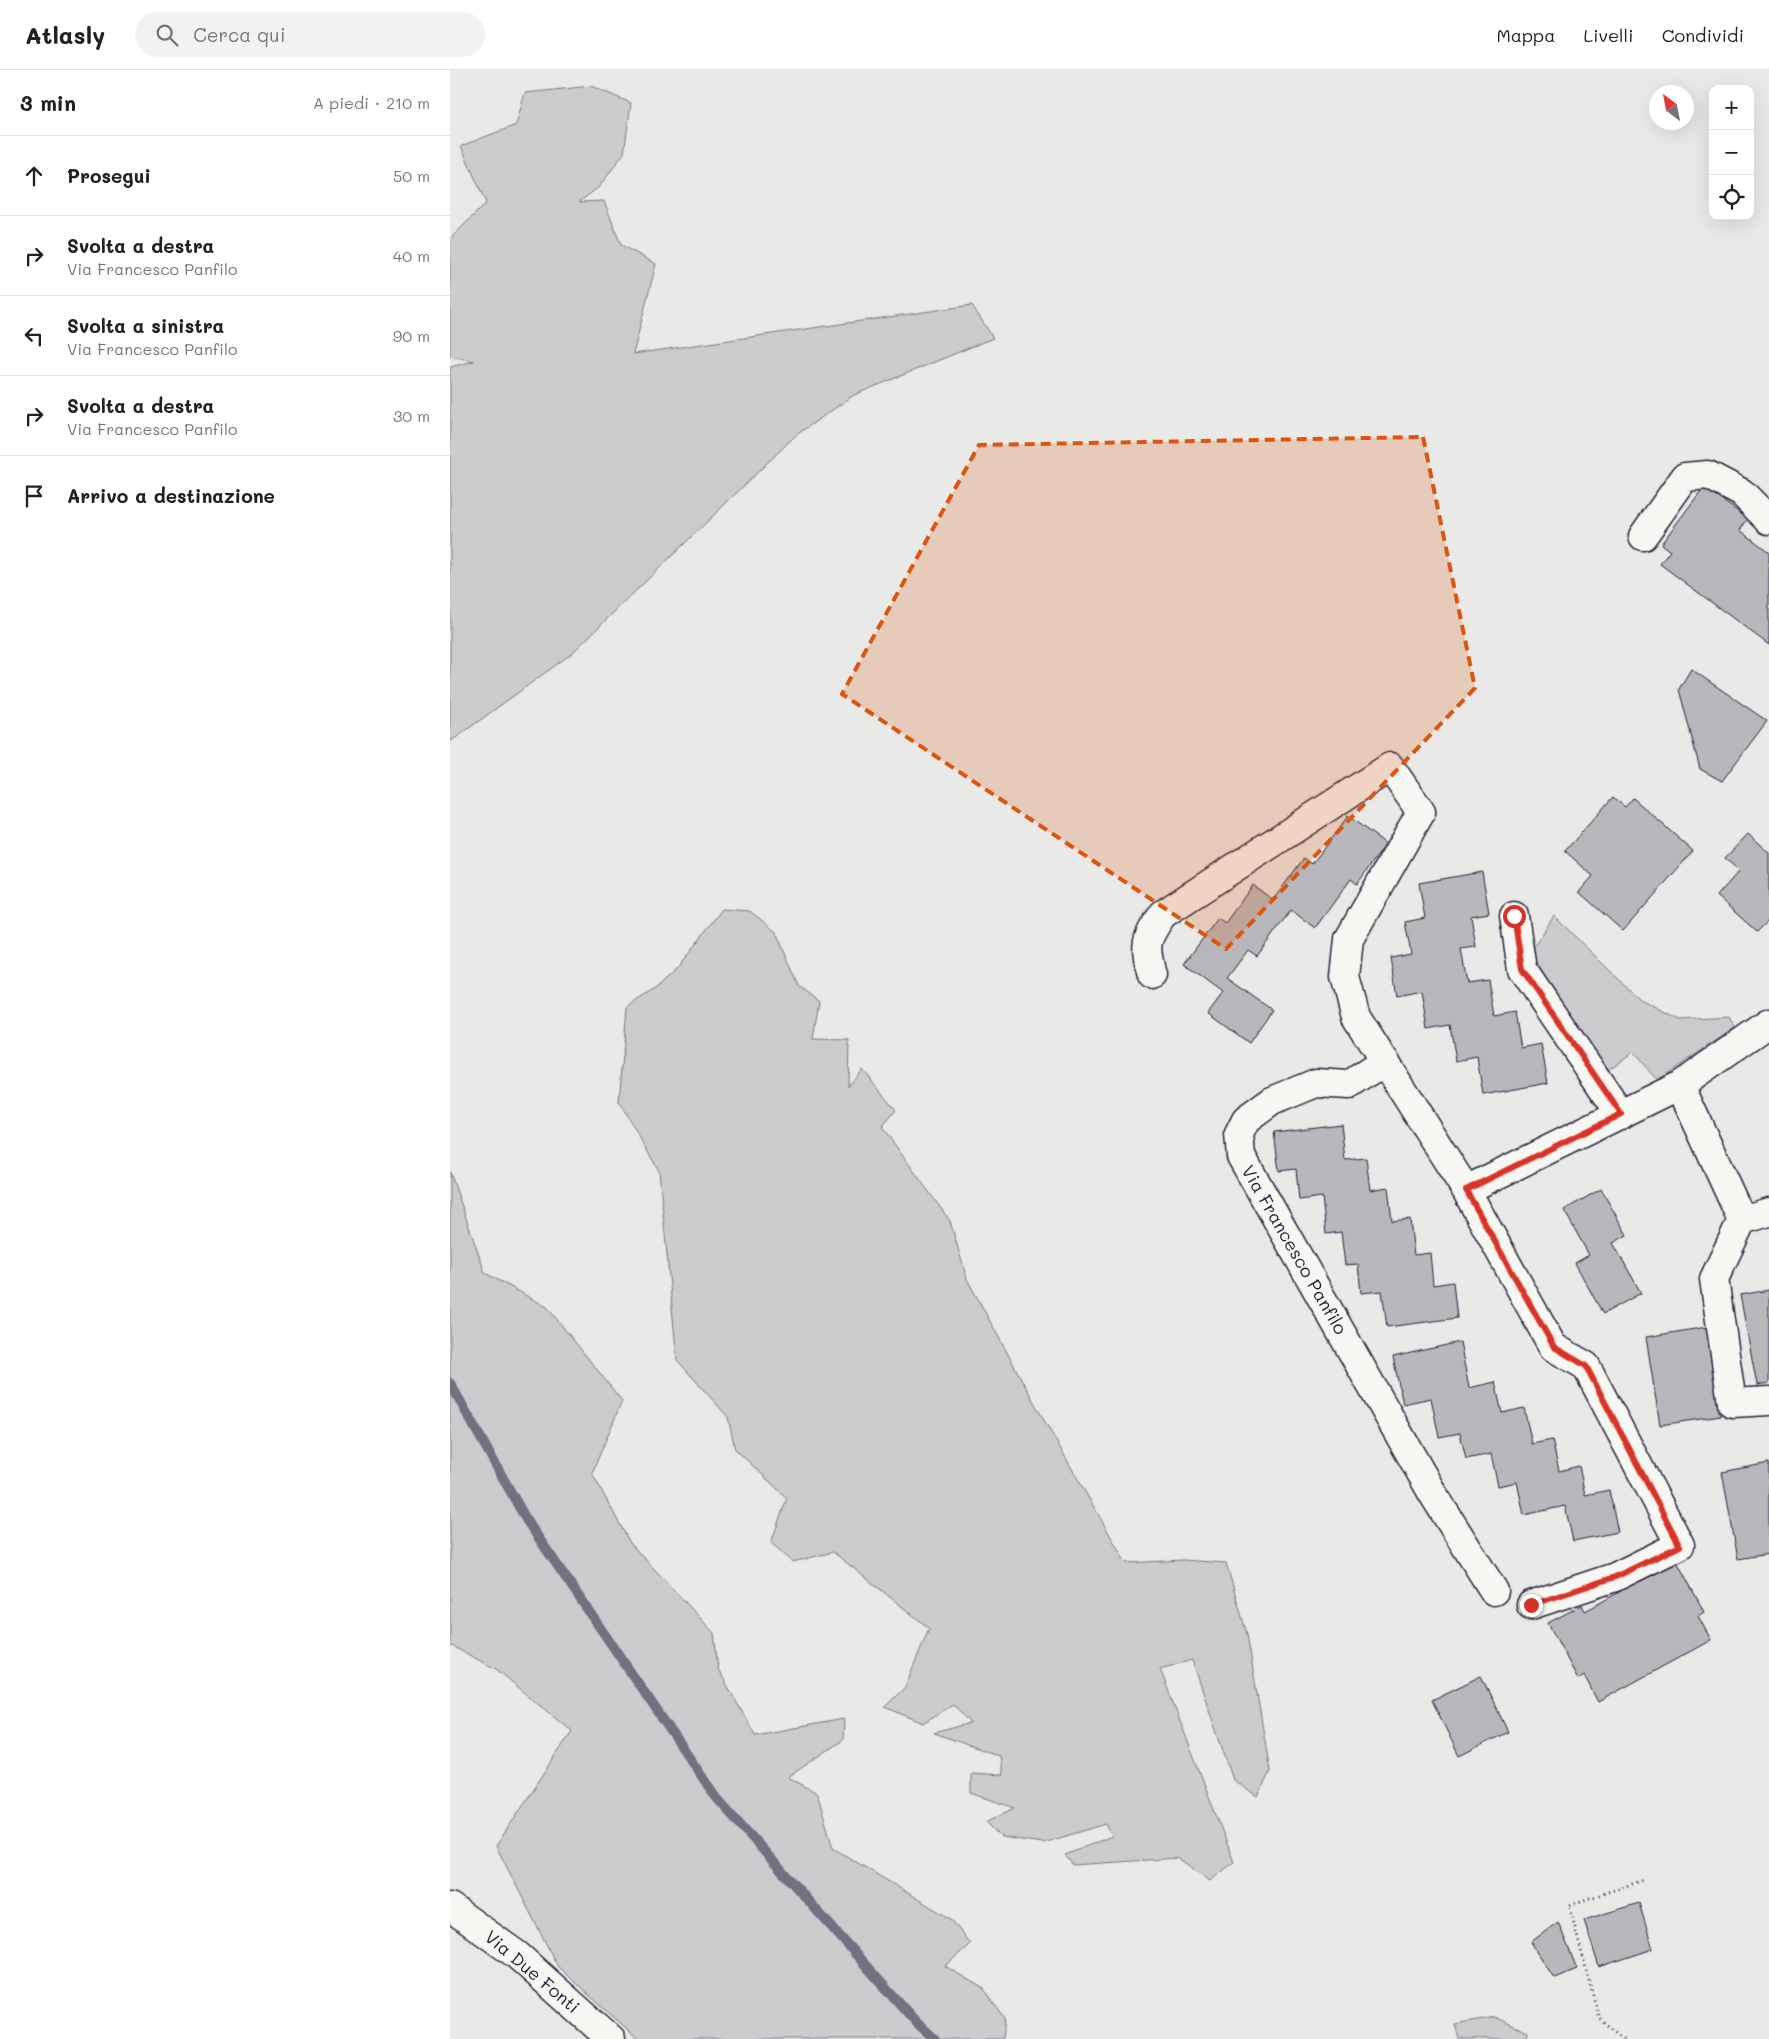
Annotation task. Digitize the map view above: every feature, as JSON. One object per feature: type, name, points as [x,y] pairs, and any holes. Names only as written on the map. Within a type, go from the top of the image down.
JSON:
[{"type":"street","points":[[1643,536],[1685,477],[1708,475],[1742,493],[1769,520]]},
{"type":"street","points":[[1152,975],[1146,950],[1152,931],[1163,914],[1390,767],[1421,812],[1349,939],[1344,977],[1356,1017],[1466,1190],[1554,1347],[1586,1366],[1680,1546],[1615,1577],[1531,1605]]},
{"type":"street","points":[[1514,916],[1522,969],[1621,1114]]},
{"type":"street","points":[[1466,1190],[1680,1085],[1769,1023]]},
{"type":"street","name":"Via Francesco Panfilo","points":[[1385,1061],[1349,1085],[1316,1083],[1272,1101],[1246,1120],[1239,1134],[1241,1156],[1433,1494],[1494,1591]]},
{"type":"street","points":[[1680,1085],[1742,1220]]},
{"type":"street","points":[[1769,1212],[1742,1220],[1714,1279],[1732,1403],[1769,1401]]},
{"type":"street","name":"Via Due Fonti","points":[[450,1907],[517,1955],[612,2039]]},
{"type":"path","points":[[1623,2039],[1599,2018],[1569,1905],[1644,1880]]},
{"type":"highlighted area","points":[[1423,437],[1475,688],[1226,949],[842,694],[979,445]]},
{"type":"shaded area","points":[[591,86],[631,103],[624,153],[599,187],[579,202],[604,201],[621,245],[656,264],[633,354],[972,305],[993,338],[854,395],[796,435],[571,654],[450,742],[450,367],[474,361],[450,356],[450,239],[486,203],[461,146],[516,125],[525,93]]},
{"type":"shaded area","points":[[722,909],[750,911],[776,932],[799,986],[819,1001],[813,1039],[849,1040],[848,1086],[862,1069],[896,1110],[882,1127],[950,1221],[967,1279],[1040,1413],[1126,1563],[1183,1560],[1226,1563],[1247,1634],[1270,1771],[1258,1797],[1233,1780],[1192,1660],[1160,1669],[1234,1862],[1210,1881],[1178,1858],[1073,1865],[1065,1855],[1112,1836],[1106,1824],[1043,1843],[1001,1837],[986,1822],[1015,1808],[971,1793],[971,1773],[1002,1775],[999,1756],[934,1733],[971,1723],[953,1704],[923,1723],[885,1707],[905,1687],[929,1628],[833,1552],[793,1562],[771,1543],[787,1498],[735,1449],[728,1417],[677,1360],[659,1171],[619,1102],[627,1007],[655,989],[677,969]]},
{"type":"shaded area","points":[[1554,916],[1640,1000],[1680,1020],[1729,1017],[1735,1028],[1657,1080],[1633,1052],[1608,1070],[1528,956]]},
{"type":"shaded area","points":[[450,1172],[485,1273],[547,1307],[622,1401],[592,1473],[630,1543],[714,1633],[718,1669],[755,1735],[844,1719],[843,1740],[788,1777],[817,1793],[833,1848],[951,1919],[970,1944],[945,1966],[984,1989],[1005,2019],[1003,2039],[638,2039],[558,1967],[496,1846],[572,1731],[496,1669],[450,1645]]},
{"type":"shaded area","points":[[1494,2017],[1528,2032],[1527,2039],[1459,2039],[1455,2024]]},
{"type":"building","points":[[1704,487],[1748,519],[1740,530],[1769,552],[1769,645],[1660,564],[1670,551],[1661,544]]},
{"type":"building","points":[[1691,669],[1767,721],[1722,781],[1700,769],[1679,689]]},
{"type":"building","points":[[1613,797],[1625,807],[1633,798],[1693,851],[1623,931],[1579,892],[1593,876],[1565,851]]},
{"type":"building","points":[[1348,816],[1386,844],[1357,884],[1351,879],[1315,928],[1291,910],[1257,956],[1248,950],[1227,978],[1272,1010],[1249,1043],[1208,1013],[1223,993],[1184,964],[1218,918],[1225,923],[1253,885],[1273,900],[1304,858],[1312,864]]},
{"type":"building","points":[[1748,834],[1769,853],[1769,920],[1757,932],[1717,896],[1739,871],[1725,858]]},
{"type":"building","points":[[1482,872],[1489,913],[1471,916],[1476,947],[1461,949],[1467,983],[1488,980],[1494,1016],[1515,1012],[1521,1048],[1541,1044],[1548,1083],[1483,1095],[1477,1057],[1456,1061],[1450,1025],[1428,1029],[1422,991],[1397,996],[1391,958],[1411,954],[1405,922],[1425,918],[1419,883]]},
{"type":"building","points":[[1341,1124],[1345,1160],[1366,1158],[1370,1190],[1388,1187],[1392,1221],[1410,1219],[1414,1255],[1430,1253],[1433,1285],[1453,1282],[1457,1318],[1387,1327],[1382,1291],[1361,1293],[1358,1264],[1345,1265],[1341,1232],[1326,1234],[1322,1197],[1299,1200],[1296,1169],[1279,1171],[1274,1132]]},
{"type":"building","points":[[1601,1189],[1627,1235],[1613,1243],[1641,1293],[1603,1314],[1575,1263],[1589,1255],[1564,1210]]},
{"type":"building","points":[[1769,1290],[1769,1383],[1757,1385],[1740,1295]]},
{"type":"building","points":[[1707,1327],[1721,1416],[1660,1425],[1646,1337]]},
{"type":"building","points":[[1460,1342],[1469,1388],[1495,1382],[1502,1413],[1524,1408],[1532,1444],[1552,1440],[1559,1471],[1579,1466],[1585,1495],[1609,1490],[1618,1532],[1573,1541],[1565,1506],[1524,1515],[1517,1482],[1498,1486],[1491,1454],[1466,1459],[1460,1433],[1439,1437],[1431,1398],[1403,1404],[1393,1357]]},
{"type":"building","points":[[1769,1463],[1769,1554],[1738,1559],[1722,1472]]},
{"type":"building","points":[[1674,1556],[1704,1612],[1698,1616],[1711,1640],[1598,1702],[1584,1675],[1578,1679],[1548,1623],[1582,1605],[1585,1611],[1591,1608],[1621,1591],[1618,1586]]},
{"type":"building","points":[[1481,1676],[1508,1732],[1459,1756],[1432,1700]]},
{"type":"building","points":[[1639,1903],[1653,1949],[1599,1967],[1584,1920]]},
{"type":"building","points":[[1558,1922],[1577,1969],[1554,1978],[1531,1942]]},
{"type":"waterway","points":[[450,1383],[527,1521],[716,1797],[916,2022],[935,2039]]},
{"type":"route","points":[[1514,916],[1522,969],[1621,1114],[1466,1190],[1554,1347],[1586,1366],[1680,1546],[1615,1577],[1531,1605]]}]
